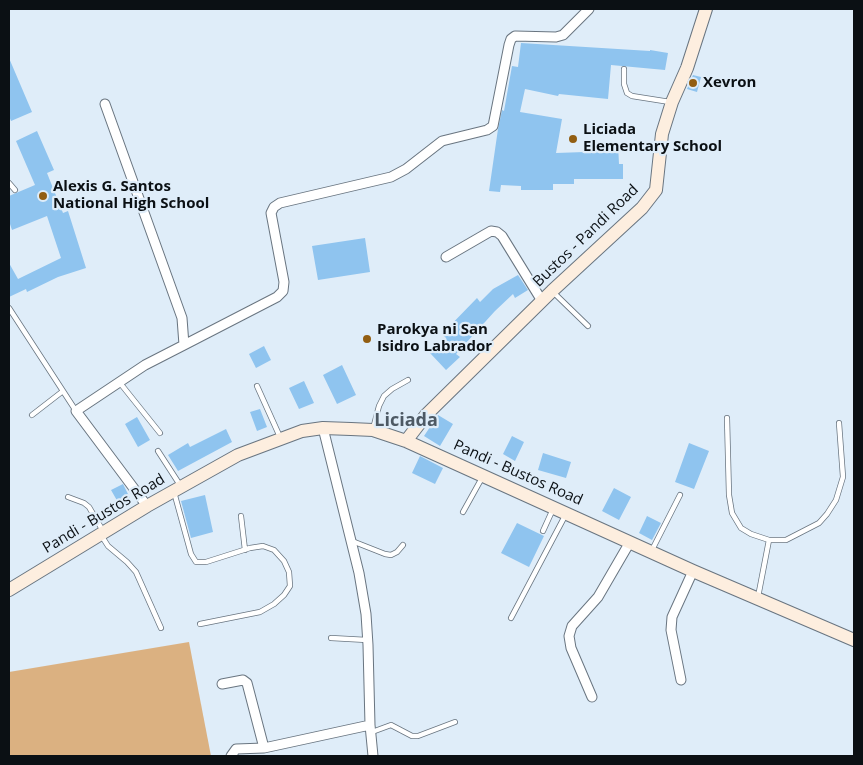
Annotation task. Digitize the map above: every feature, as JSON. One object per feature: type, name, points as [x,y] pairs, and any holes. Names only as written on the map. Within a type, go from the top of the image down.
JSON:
[{"type":"main road","name":"Bustos - Pandi Road","points":[[406,440],[426,415],[552,291],[642,208],[656,190],[662,134],[672,102],[687,68],[707,10]]},
{"type":"main road","name":"Pandi - Bustos Road","points":[[9,590],[147,506],[238,455],[302,431],[323,428],[373,430],[406,440],[693,571],[854,640]]},
{"type":"street","points":[[147,506],[76,411],[145,365],[277,297],[282,291],[284,282],[271,213],[274,207],[280,203],[390,177],[406,169],[442,141],[480,133],[494,126],[511,39],[515,36],[556,37],[563,35],[589,9]]},
{"type":"street","points":[[105,104],[177,301],[182,318],[184,345]]},
{"type":"street","points":[[446,257],[484,235],[492,231],[496,232],[502,236],[542,301]]},
{"type":"street","points":[[323,428],[359,573],[368,640],[370,729],[373,756]]},
{"type":"street","points":[[592,697],[571,648],[569,636],[572,626],[598,597],[630,542]]},
{"type":"street","points":[[681,680],[672,630],[672,617],[693,571]]},
{"type":"street","points":[[222,684],[243,680],[247,683],[264,748]]},
{"type":"street","points":[[231,756],[236,749],[264,748],[370,729]]},
{"type":"lane","points":[[624,69],[624,84],[627,93],[632,96],[672,102]]},
{"type":"lane","points":[[9,183],[14,190]]},
{"type":"lane","points":[[552,291],[588,326]]},
{"type":"lane","points":[[9,308],[76,411]]},
{"type":"lane","points":[[373,430],[379,406],[384,396],[408,380]]},
{"type":"lane","points":[[120,383],[160,433]]},
{"type":"lane","points":[[257,386],[280,438]]},
{"type":"lane","points":[[32,415],[63,391]]},
{"type":"lane","points":[[727,418],[729,495],[732,513],[742,528],[751,534],[768,540],[786,540],[819,523],[828,514],[836,500],[843,477],[839,423]]},
{"type":"lane","points":[[158,451],[177,489],[191,554],[196,562],[206,562],[263,546],[274,550],[284,561],[289,572],[290,586],[274,604],[260,612],[200,624]]},
{"type":"lane","points":[[463,512],[483,475]]},
{"type":"lane","points":[[651,552],[680,495]]},
{"type":"lane","points":[[68,497],[89,507],[108,546],[136,572],[161,628]]},
{"type":"lane","points":[[543,531],[560,510]]},
{"type":"lane","points":[[512,618],[560,510]]},
{"type":"lane","points":[[240,516],[245,550]]},
{"type":"lane","points":[[757,598],[768,540]]},
{"type":"lane","points":[[350,541],[391,555],[404,545]]},
{"type":"lane","points":[[331,638],[368,640]]},
{"type":"lane","points":[[370,729],[391,725],[412,736],[418,736],[455,722]]},
{"type":"shaded area","points":[[189,642],[211,756],[9,756],[9,672]]},
{"type":"building","points":[[521,43],[650,50],[668,53],[665,70],[611,65],[608,99],[559,94],[558,96],[525,89],[520,112],[562,119],[556,153],[585,152],[585,144],[618,144],[619,164],[623,164],[623,179],[574,179],[574,184],[553,184],[553,190],[521,190],[521,186],[501,185],[500,192],[489,191],[502,110],[504,111],[512,66],[518,67]]},
{"type":"building","points":[[9,58],[32,112],[11,121],[9,116]]},
{"type":"building","name":"Xevron","points":[[693,75],[701,77],[697,92],[687,89]]},
{"type":"building","points":[[37,131],[54,170],[47,173],[63,213],[68,211],[86,268],[58,277],[27,292],[26,289],[9,297],[9,263],[18,279],[61,258],[47,216],[12,230],[9,221],[9,196],[35,185],[16,141]]},
{"type":"building","points":[[365,238],[370,272],[318,280],[312,246]]},
{"type":"building","points":[[518,275],[528,290],[515,298],[513,294],[495,311],[456,354],[460,357],[446,370],[430,353],[446,338],[442,334],[477,298],[480,302],[493,289]]},
{"type":"building","points":[[264,346],[271,360],[256,368],[249,354]]},
{"type":"building","points":[[342,365],[356,395],[337,404],[323,375]]},
{"type":"building","points":[[304,381],[314,403],[299,409],[289,388]]},
{"type":"building","points":[[260,409],[267,427],[257,431],[250,412]]},
{"type":"building","points":[[438,415],[453,424],[440,446],[424,436]]},
{"type":"building","points":[[137,417],[150,440],[138,447],[125,424]]},
{"type":"building","points":[[226,429],[232,442],[178,471],[168,455],[188,443],[190,447]]},
{"type":"building","points":[[512,436],[524,442],[515,461],[503,454]]},
{"type":"building","points":[[689,443],[709,451],[694,489],[675,482]]},
{"type":"building","points":[[543,453],[571,462],[566,478],[538,470]]},
{"type":"building","points":[[420,456],[443,468],[435,484],[412,473]]},
{"type":"building","points":[[123,484],[130,498],[119,504],[111,490]]},
{"type":"building","points":[[614,488],[631,497],[619,520],[602,511]]},
{"type":"building","points":[[205,495],[213,532],[191,538],[181,501]]},
{"type":"building","points":[[647,516],[661,523],[652,540],[639,533]]},
{"type":"building","points":[[517,523],[544,536],[529,567],[501,553]]},
{"type":"place","name":"Xevron","points":[[693,83]]},
{"type":"place","name":"Liciada Elementary School","points":[[573,139]]},
{"type":"place","name":"Alexis G. Santos National High School","points":[[43,196]]},
{"type":"place","name":"Parokya ni San Isidro Labrador","points":[[367,339]]},
{"type":"district","name":"Liciada","points":[[406,421]]}]
